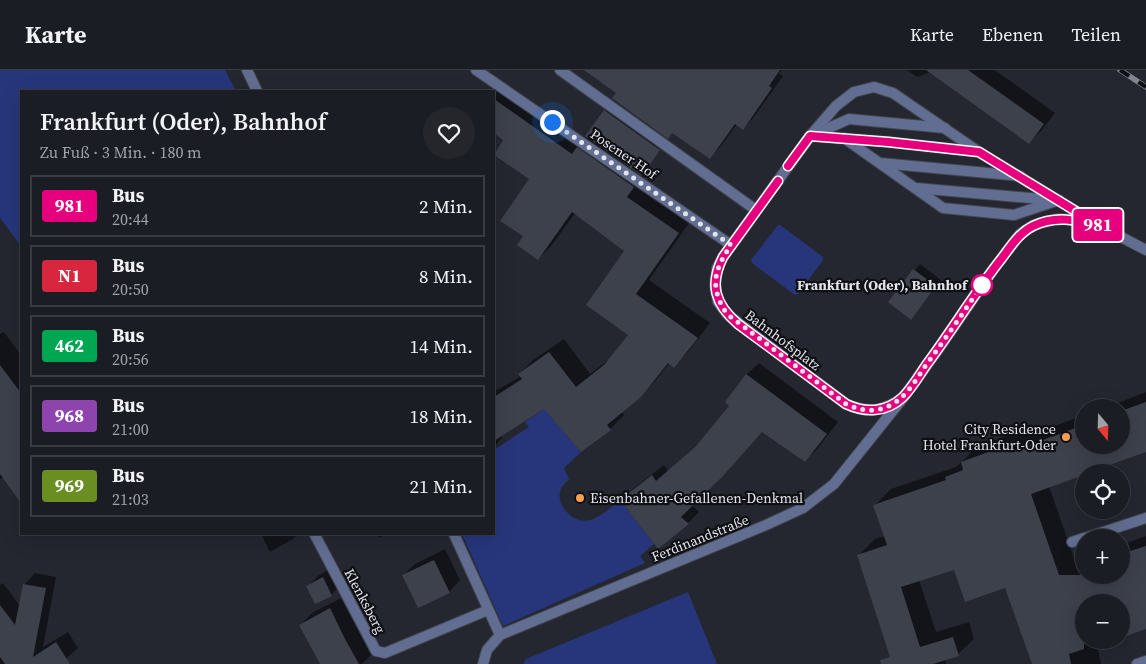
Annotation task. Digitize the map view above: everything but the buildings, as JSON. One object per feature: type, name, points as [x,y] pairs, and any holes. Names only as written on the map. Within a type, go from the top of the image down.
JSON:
[{"type":"street","points":[[247,70],[257,90]]},
{"type":"street","name":"Posener Hof","points":[[476,70],[731,245]]},
{"type":"street","points":[[560,70],[756,210]]},
{"type":"street","name":"Bahnhofsplatz","points":[[1100,226],[1078,220],[1058,219],[1034,225],[1020,234],[903,398],[889,406],[874,410],[859,410],[846,404],[727,314],[718,302],[715,285],[717,268],[731,245],[810,136],[844,98],[854,92],[874,87],[893,93],[979,152],[1100,226],[1146,250]]},
{"type":"street","points":[[810,136],[849,119],[945,128]]},
{"type":"street","points":[[810,136],[979,152]]},
{"type":"street","points":[[844,138],[943,208],[1014,215],[1059,200]]},
{"type":"street","points":[[880,163],[1021,176]]},
{"type":"street","points":[[915,188],[1059,200]]},
{"type":"street","points":[[1058,219],[1062,211],[1059,200]]},
{"type":"street","name":"Ferdinandstraße","points":[[500,635],[803,508],[834,484],[903,398]]},
{"type":"street","points":[[1112,529],[1146,518]]},
{"type":"street","name":"Klenksberg","points":[[315,535],[376,651],[385,653],[488,610]]},
{"type":"street","points":[[454,535],[500,635],[487,650],[483,664]]},
{"type":"street","points":[[1137,664],[1146,661]]},
{"type":"shaded area","points":[[0,70],[225,70],[235,90],[20,90],[20,245],[0,218]]},
{"type":"shaded area","points":[[778,225],[823,257],[823,260],[798,294],[795,295],[752,263],[751,260]]},
{"type":"shaded area","points":[[544,409],[581,452],[564,468],[569,479],[561,488],[560,494],[560,501],[563,507],[572,517],[584,521],[594,519],[620,500],[654,544],[640,556],[645,563],[503,626],[462,535],[495,535],[495,449],[529,427],[525,422]]},
{"type":"shaded area","points":[[688,592],[717,664],[523,664],[526,659]]},
{"type":"railway","points":[[1120,70],[1146,87]]},
{"type":"bus line","name":"981","points":[[778,181],[717,268],[715,285],[718,302],[738,324],[846,404],[859,410],[874,410],[889,406],[903,398],[1020,234],[1034,225],[1058,219],[1078,220],[1100,226],[979,152],[933,146],[810,136],[788,166]]},
{"type":"place","name":"Frankfurt (Oder), Bahnhof","points":[[982,285]]},
{"type":"place","name":"City Residence Hotel Frankfurt-Oder","points":[[1066,437]]},
{"type":"place","name":"Eisenbahner-Gefallenen-Denkmal","points":[[580,498]]},
{"type":"route","points":[[552,122],[731,245],[717,268],[715,285],[718,302],[727,314],[846,404],[859,410],[874,410],[889,406],[903,398],[984,282],[982,285]]}]
